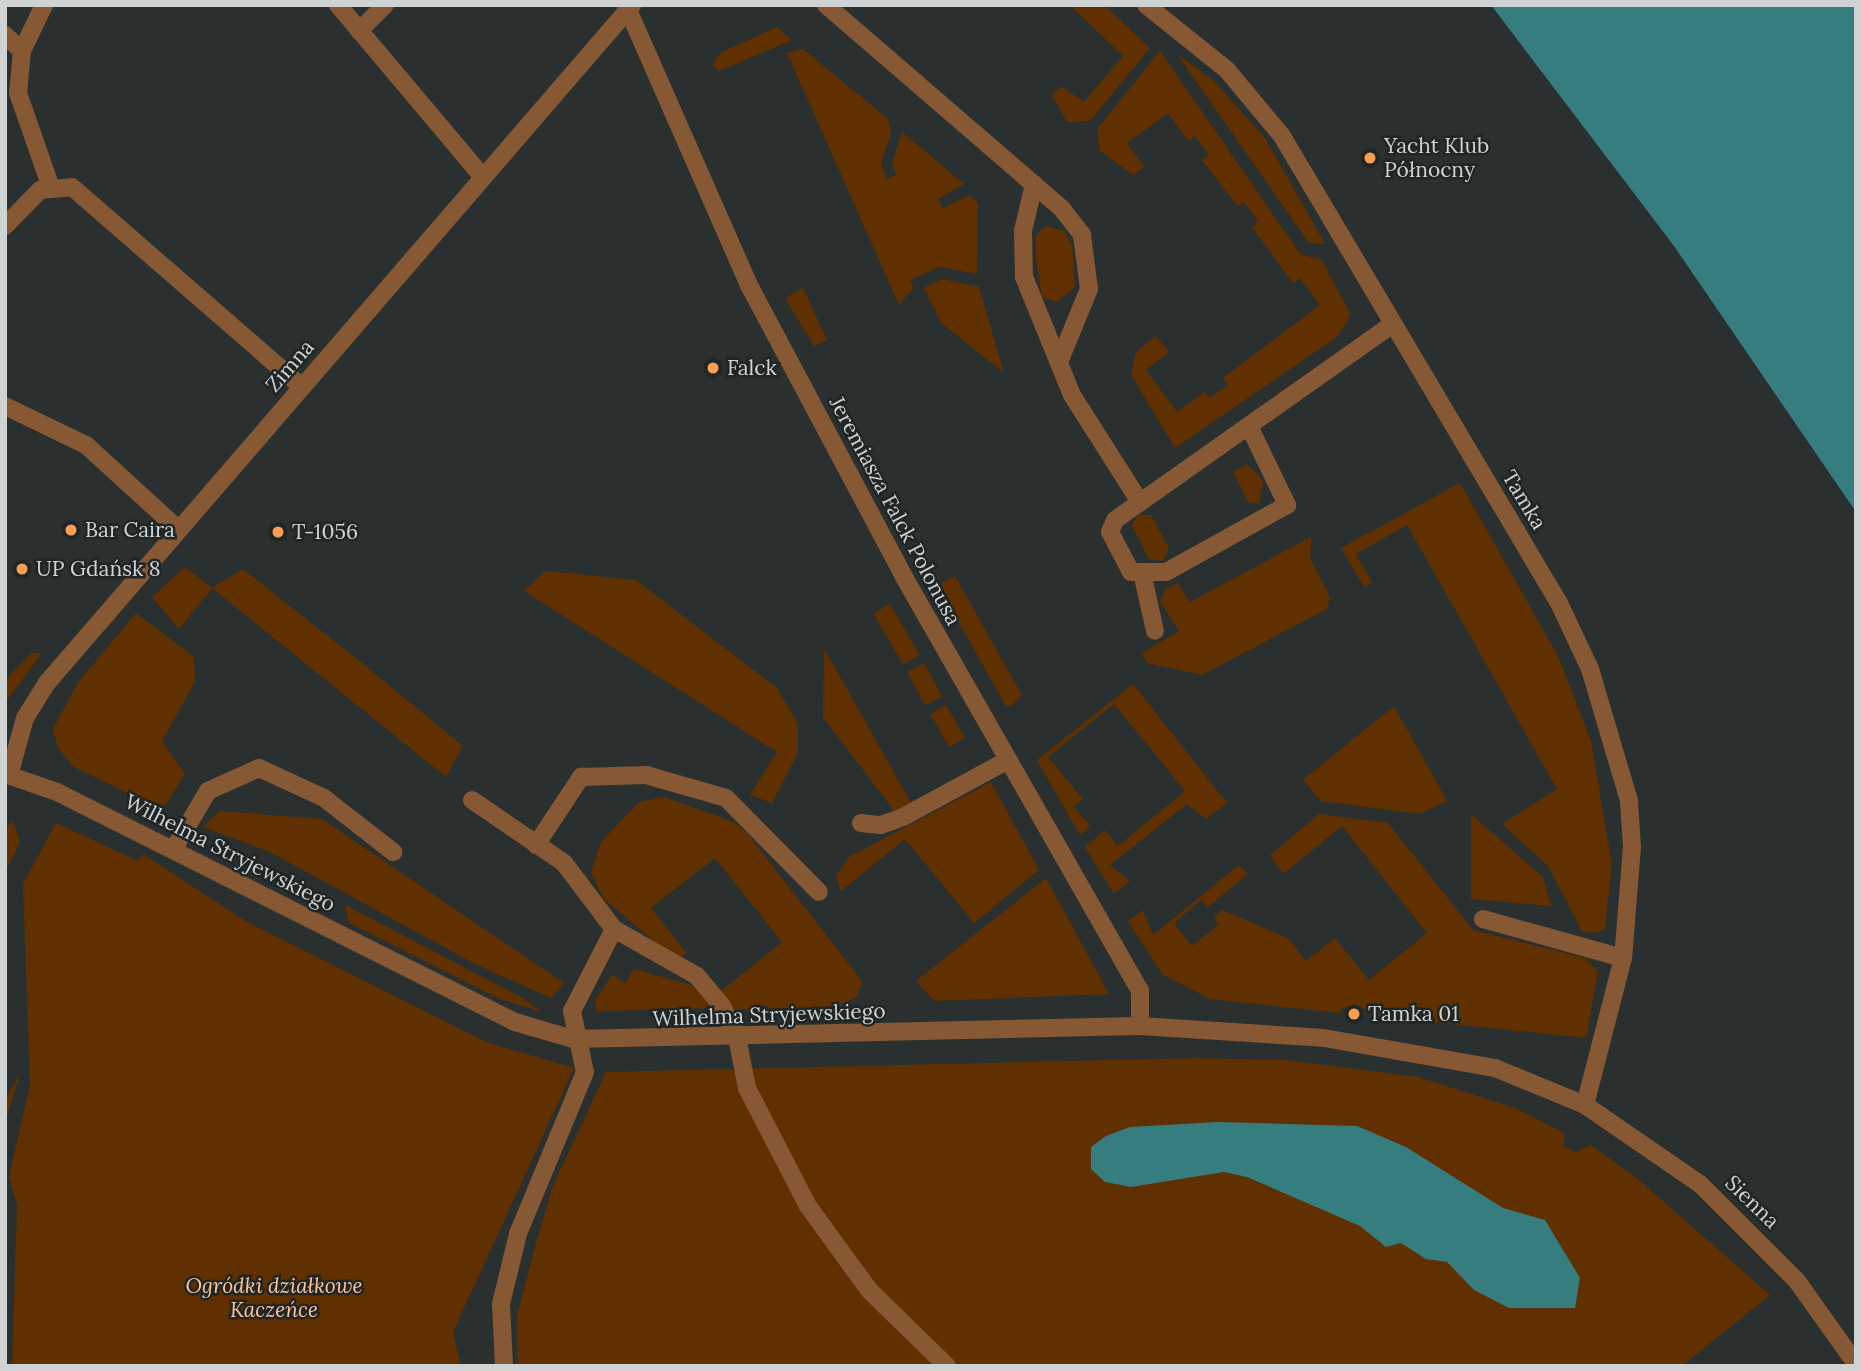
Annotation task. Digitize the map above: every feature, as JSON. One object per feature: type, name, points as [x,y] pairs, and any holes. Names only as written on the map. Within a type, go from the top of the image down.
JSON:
[{"type":"street","points":[[44,5],[22,51],[12,93],[50,186]]},
{"type":"street","points":[[338,5],[482,176]]},
{"type":"street","points":[[359,31],[385,5]]},
{"type":"street","points":[[826,5],[1034,184],[1082,235],[1091,275],[1059,362]]},
{"type":"street","name":"Tamka","points":[[1146,5],[1252,95],[1559,603],[1590,669],[1629,801],[1632,848],[1623,958],[1585,1105]]},
{"type":"street","name":"Zimna","points":[[8,773],[24,718],[46,684],[628,7]]},
{"type":"street","name":"Jeremiasza Falck Polonusa","points":[[628,7],[750,287],[1008,760],[1140,990],[1140,1026]]},
{"type":"street","points":[[5,35],[22,51]]},
{"type":"street","points":[[1034,184],[1023,231],[1024,277],[1059,362],[1140,502]]},
{"type":"street","points":[[5,226],[50,186],[72,187],[302,387]]},
{"type":"street","points":[[1248,426],[1287,505],[1166,572],[1143,577],[1131,572],[1110,532],[1140,502],[1248,426],[1391,326]]},
{"type":"street","points":[[5,406],[86,445],[178,528]]},
{"type":"street","points":[[1143,577],[1155,631]]},
{"type":"street","points":[[861,822],[881,825],[903,817],[1008,760]]},
{"type":"street","points":[[173,850],[208,791],[259,768],[324,798],[393,852]]},
{"type":"street","name":"Wilhelma Stryjewskiego","points":[[8,773],[173,850],[515,1022],[573,1039],[1140,1026],[1324,1038],[1454,1056],[1585,1105]]},
{"type":"street","points":[[536,845],[581,777],[646,775],[726,798],[818,892]]},
{"type":"street","points":[[472,800],[564,863],[614,929],[696,976],[737,1037],[747,1088],[808,1206],[869,1290],[947,1366]]},
{"type":"street","points":[[1482,919],[1623,958]]},
{"type":"street","points":[[504,1366],[501,1304],[518,1234],[585,1072],[573,1039],[572,1011],[614,929]]},
{"type":"street","name":"Sienna","points":[[1585,1105],[1700,1184],[1744,1225],[1797,1281],[1856,1364]]},
{"type":"green space","points":[[1070,5],[1104,5],[1150,48],[1090,121],[1067,122],[1052,95],[1061,86],[1084,102],[1123,56]]},
{"type":"green space","points":[[777,27],[792,40],[719,71],[712,66],[720,53]]},
{"type":"green space","points":[[803,49],[888,119],[891,134],[881,163],[887,179],[896,175],[892,163],[902,132],[964,184],[938,199],[943,208],[970,195],[978,203],[977,274],[940,267],[910,280],[913,288],[899,305],[787,53]]},
{"type":"green space","points":[[1160,51],[1301,255],[1321,259],[1351,315],[1337,337],[1175,448],[1131,375],[1136,352],[1156,336],[1169,352],[1146,370],[1177,412],[1205,392],[1210,398],[1228,385],[1223,378],[1320,305],[1300,278],[1293,283],[1252,227],[1258,221],[1244,202],[1237,206],[1202,160],[1209,155],[1195,136],[1188,141],[1168,113],[1127,143],[1144,167],[1133,175],[1100,151],[1097,129]]},
{"type":"green space","points":[[1177,54],[1213,80],[1265,138],[1325,244],[1309,243]]},
{"type":"green space","points":[[1046,226],[1064,231],[1072,246],[1075,287],[1057,302],[1042,297],[1036,258],[1036,235]]},
{"type":"green space","points":[[942,279],[979,287],[1004,373],[941,323],[924,288]]},
{"type":"green space","points":[[803,288],[827,340],[814,346],[785,298]]},
{"type":"green space","points":[[1247,464],[1263,481],[1259,504],[1248,502],[1233,472]]},
{"type":"green space","points":[[1460,483],[1558,656],[1591,741],[1612,865],[1605,928],[1597,933],[1582,931],[1548,866],[1502,824],[1557,789],[1407,525],[1356,554],[1372,582],[1364,587],[1341,548]]},
{"type":"green space","points":[[1138,515],[1151,515],[1169,548],[1163,561],[1149,559],[1132,525]]},
{"type":"green space","points":[[1311,537],[1310,558],[1330,597],[1327,609],[1202,675],[1147,663],[1142,653],[1179,631],[1160,601],[1165,589],[1178,583],[1190,602]]},
{"type":"green space","points":[[185,567],[212,588],[179,629],[152,597]]},
{"type":"green space","points":[[243,569],[362,663],[463,746],[446,777],[212,588]]},
{"type":"green space","points":[[545,571],[636,580],[777,688],[798,724],[798,753],[772,803],[750,795],[777,752],[524,591]]},
{"type":"green space","points":[[955,576],[1022,695],[1012,705],[1006,706],[938,585]]},
{"type":"green space","points":[[890,604],[920,655],[903,665],[874,614]]},
{"type":"green space","points":[[136,613],[194,657],[195,682],[162,741],[185,774],[162,810],[74,767],[58,748],[53,729],[77,684]]},
{"type":"green space","points":[[824,648],[911,803],[895,812],[823,717]]},
{"type":"green space","points":[[32,653],[42,653],[5,703],[5,680]]},
{"type":"green space","points":[[924,663],[942,697],[925,705],[907,672]]},
{"type":"green space","points":[[1133,684],[1227,803],[1206,819],[1187,804],[1110,865],[1130,881],[1114,894],[1085,847],[1105,830],[1118,846],[1185,791],[1114,704],[1048,757],[1083,799],[1074,806],[1090,826],[1080,835],[1037,760]]},
{"type":"green space","points":[[946,705],[965,738],[949,747],[930,714]]},
{"type":"green space","points":[[1394,706],[1447,801],[1420,814],[1321,801],[1303,780]]},
{"type":"green space","points":[[991,782],[1039,870],[974,923],[905,839],[841,891],[836,876],[849,857]]},
{"type":"green space","points":[[664,797],[734,822],[747,833],[862,981],[857,997],[837,1006],[734,1010],[719,993],[782,942],[715,858],[651,908],[687,954],[674,958],[603,898],[591,871],[601,842],[639,802]]},
{"type":"green space","points":[[219,811],[322,819],[564,983],[551,998],[475,964],[270,852],[203,827]]},
{"type":"green space","points":[[1319,814],[1388,823],[1473,930],[1585,958],[1598,971],[1586,1038],[1374,1016],[1374,1010],[1342,1007],[1341,1013],[1210,999],[1163,975],[1128,921],[1143,910],[1153,935],[1239,865],[1248,874],[1208,907],[1201,900],[1174,923],[1192,946],[1219,924],[1214,917],[1222,910],[1288,938],[1306,961],[1335,938],[1369,980],[1427,933],[1342,826],[1283,874],[1270,855]]},
{"type":"green space","points":[[1471,814],[1543,877],[1551,906],[1471,899]]},
{"type":"green space","points":[[13,821],[20,842],[5,874],[5,829]]},
{"type":"green space","name":"Ogródki działkowe Kaczeńce","points":[[56,823],[138,861],[143,854],[247,922],[486,1042],[574,1068],[453,1332],[461,1366],[12,1366],[17,1205],[9,1177],[30,1085],[23,884]]},
{"type":"green space","points":[[1046,878],[1109,994],[934,1001],[916,981]]},
{"type":"green space","points":[[345,905],[519,996],[542,1012],[500,999],[349,923]]},
{"type":"green space","points":[[634,969],[702,988],[712,1008],[597,1011],[595,1000],[612,975],[625,983]]},
{"type":"green space","points":[[1196,1058],[1286,1060],[1418,1077],[1515,1108],[1564,1133],[1564,1146],[1575,1152],[1591,1145],[1639,1180],[1770,1295],[1682,1366],[517,1366],[517,1316],[553,1186],[606,1072]]},
{"type":"green space","points":[[20,1073],[8,1114],[5,1125],[5,1100]]},
{"type":"water","points":[[1491,5],[1856,5],[1856,512],[1674,246]]},
{"type":"water","points":[[1217,1122],[1357,1126],[1406,1147],[1503,1208],[1545,1220],[1580,1278],[1575,1308],[1509,1308],[1474,1290],[1447,1262],[1426,1259],[1401,1243],[1386,1247],[1360,1226],[1247,1177],[1224,1172],[1131,1187],[1105,1182],[1091,1169],[1091,1147],[1106,1136],[1130,1127]]},
{"type":"place","name":"Yacht Klub Północny","points":[[1370,158]]},
{"type":"place","name":"Falck","points":[[713,368]]},
{"type":"place","name":"Bar Caira","points":[[71,530]]},
{"type":"place","name":"T-1056","points":[[278,532]]},
{"type":"place","name":"UP Gdańsk 8","points":[[22,569]]},
{"type":"place","name":"Tamka 01","points":[[1354,1014]]}]
